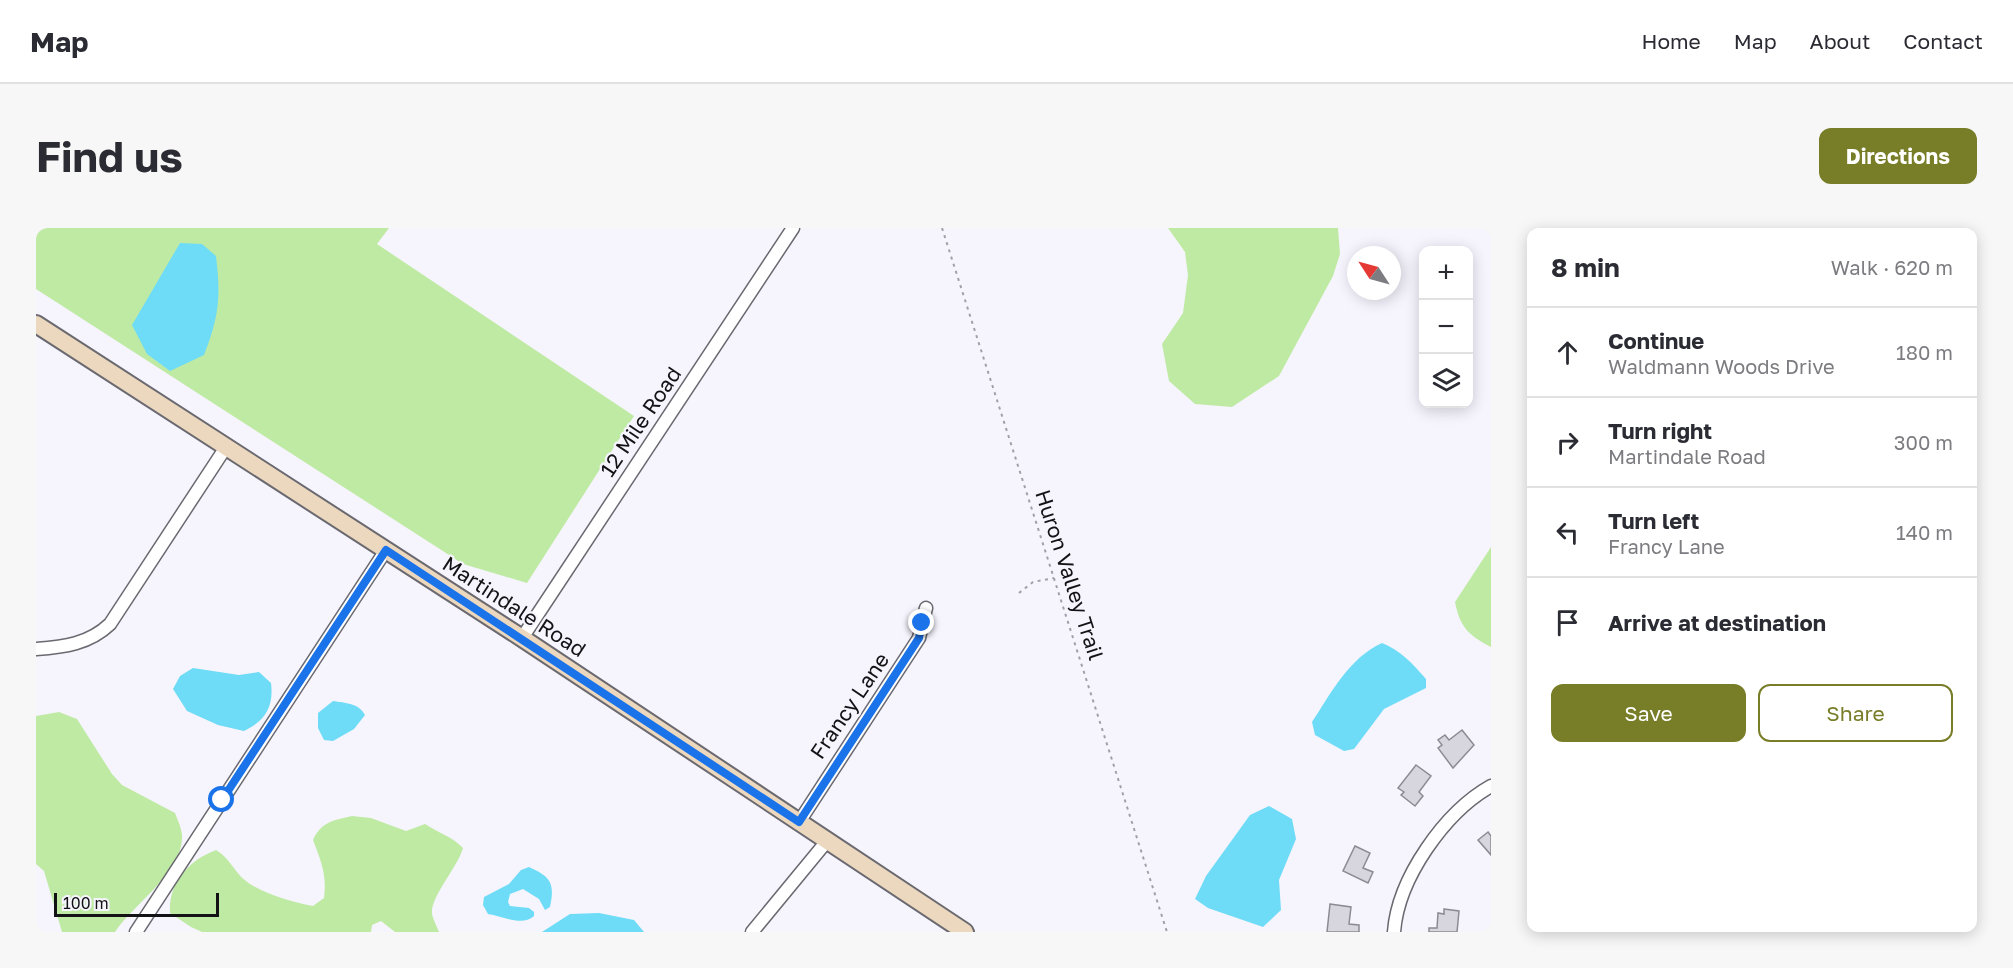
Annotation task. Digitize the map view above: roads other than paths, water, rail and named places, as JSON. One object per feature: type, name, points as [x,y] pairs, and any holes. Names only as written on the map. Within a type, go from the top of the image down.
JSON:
[{"type":"street","name":"12 Mile Road","points":[[522,638],[793,228]]},
{"type":"street","name":"Martindale Road","points":[[36,324],[522,638],[965,932]]},
{"type":"street","points":[[36,649],[82,642],[95,637],[110,624],[226,447]]},
{"type":"street","points":[[136,932],[386,550]]},
{"type":"street","name":"Francy Lane","points":[[799,822],[919,638],[926,608]]},
{"type":"street","points":[[1394,932],[1401,898],[1417,867],[1455,814],[1476,794],[1491,786]]},
{"type":"street","points":[[752,932],[827,841]]},
{"type":"water","points":[[180,243],[202,244],[216,256],[218,307],[204,355],[170,371],[147,354],[132,325]]},
{"type":"water","points":[[1382,643],[1400,654],[1416,668],[1426,679],[1426,688],[1384,709],[1354,749],[1344,751],[1315,735],[1312,722],[1350,667]]},
{"type":"water","points":[[193,668],[239,675],[259,672],[271,683],[272,692],[263,718],[244,731],[218,725],[187,711],[173,689],[180,676]]},
{"type":"water","points":[[333,701],[355,706],[365,715],[354,729],[333,741],[324,740],[318,728],[318,713]]},
{"type":"water","points":[[1269,806],[1292,819],[1296,839],[1279,880],[1281,910],[1263,927],[1208,908],[1195,899],[1206,876],[1250,815]]},
{"type":"water","points":[[529,867],[542,874],[550,882],[552,892],[550,907],[545,910],[539,899],[523,889],[510,894],[508,902],[510,906],[529,908],[534,912],[534,916],[518,921],[488,914],[483,905],[484,897],[509,884],[521,870]]},
{"type":"water","points":[[599,913],[634,920],[644,932],[542,932],[570,914]]}]
